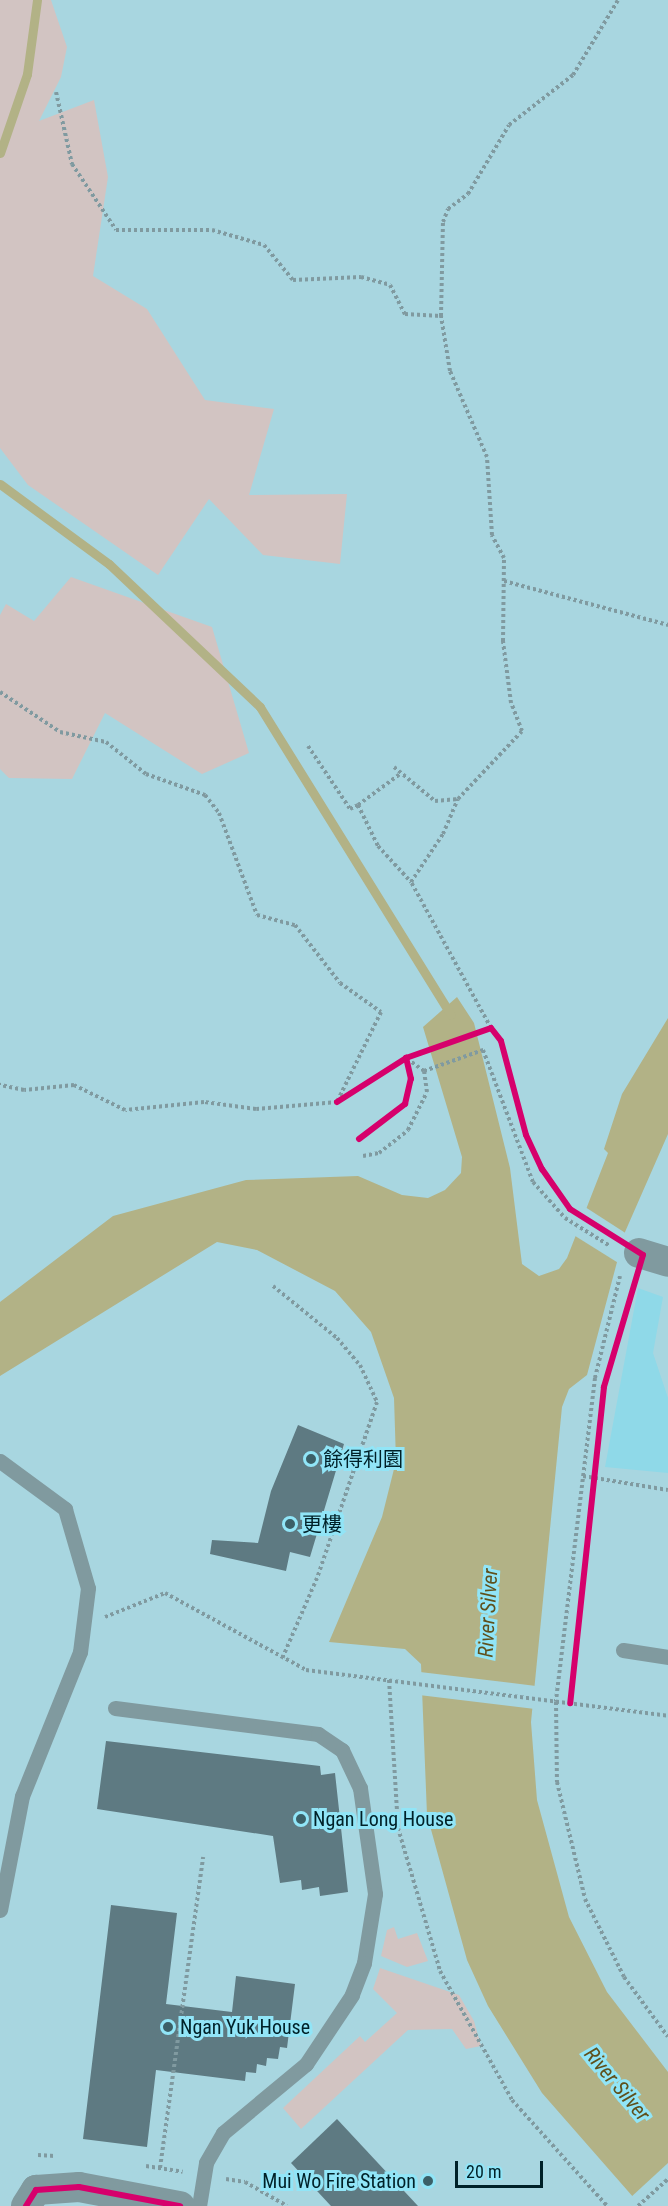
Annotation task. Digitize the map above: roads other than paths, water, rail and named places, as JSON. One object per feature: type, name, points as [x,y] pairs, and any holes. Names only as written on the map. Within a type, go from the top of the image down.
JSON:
[{"type":"street","points":[[626,1256],[668,1262]]},
{"type":"street","points":[[26,2206],[36,2190],[180,2206]]},
{"type":"lane","points":[[0,1461],[65,1509],[83,1556],[88,1625],[22,1796],[0,1910]]},
{"type":"lane","points":[[623,1650],[668,1657]]},
{"type":"lane","points":[[115,1708],[318,1734],[346,1756],[360,1788],[375,1894],[364,1962],[352,1995],[306,2064],[223,2133],[206,2163],[199,2206]]},
{"type":"water","name":"River Silver","points":[[457,997],[474,1023],[510,1168],[522,1264],[539,1276],[559,1269],[567,1258],[608,1153],[604,1149],[622,1094],[668,1018],[668,1134],[625,1232],[587,1375],[569,1389],[562,1407],[531,1722],[537,1800],[569,1917],[607,1992],[668,2072],[668,2206],[641,2206],[542,2093],[488,2006],[467,1960],[427,1815],[421,1664],[405,1649],[329,1642],[382,1517],[396,1461],[394,1398],[371,1332],[335,1291],[257,1250],[217,1242],[0,1376],[0,1302],[113,1216],[246,1180],[358,1176],[402,1195],[428,1198],[445,1190],[461,1173],[462,1157],[423,1027]]},
{"type":"waterway","points":[[0,153],[27,74],[37,0]]},
{"type":"waterway","points":[[0,484],[109,564],[260,707],[451,1015]]},
{"type":"place","name":"餘得利園","points":[[311,1459]]},
{"type":"place","name":"更樓","points":[[290,1524]]},
{"type":"place","name":"Ngan Long House","points":[[301,1819]]},
{"type":"place","name":"Ngan Yuk House","points":[[168,2027]]},
{"type":"place","name":"Mui Wo Fire Station","points":[[428,2181]]}]
